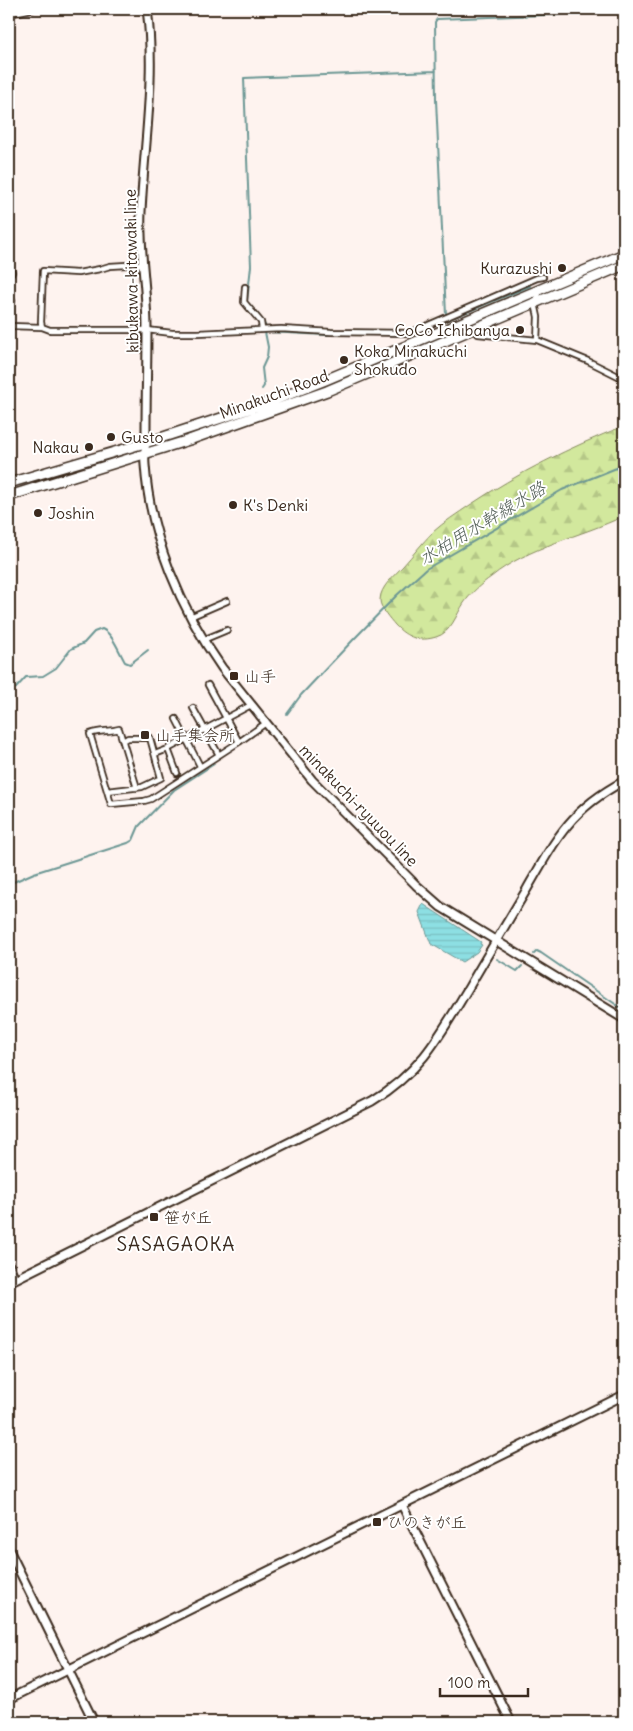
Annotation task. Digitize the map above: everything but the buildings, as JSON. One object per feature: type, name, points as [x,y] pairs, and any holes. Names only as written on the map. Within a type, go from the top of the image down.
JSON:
[{"type":"highway","name":"Minakuchi Road","points":[[9,483],[145,443],[267,403],[624,254]]},
{"type":"highway","name":"Minakuchi Road","points":[[9,496],[244,422],[327,391],[624,265]]},
{"type":"street","points":[[9,14],[32,9]]},
{"type":"street","name":"kibukawa-kitawaki line","points":[[145,443],[147,330],[141,213],[147,142],[150,69],[150,33],[147,9]]},
{"type":"street","points":[[42,327],[43,271],[78,273],[100,270],[110,266],[143,264]]},
{"type":"street","points":[[9,326],[42,327],[50,330],[147,330],[172,334],[262,329],[410,333],[543,277]]},
{"type":"street","points":[[245,287],[244,302],[261,322],[262,329]]},
{"type":"street","points":[[537,340],[538,317],[535,303],[540,289]]},
{"type":"street","points":[[474,329],[478,334],[537,340],[588,361],[624,379]]},
{"type":"street","name":"minakuchi-ryuuou line","points":[[145,443],[144,466],[160,545],[190,617],[222,668],[312,780],[416,885],[441,907],[624,1019]]},
{"type":"street","points":[[190,617],[227,601]]},
{"type":"street","points":[[203,640],[227,630]]},
{"type":"street","points":[[208,685],[239,742]]},
{"type":"street","points":[[155,754],[251,705]]},
{"type":"street","points":[[193,708],[219,755]]},
{"type":"street","points":[[176,719],[200,766]]},
{"type":"street","points":[[137,788],[119,730],[108,732],[99,730],[90,734],[111,804],[148,800],[266,723]]},
{"type":"street","points":[[107,791],[137,788],[162,778],[150,738],[128,738],[123,741]]},
{"type":"street","points":[[168,749],[177,773]]},
{"type":"street","points":[[9,1265],[12,1280],[372,1101],[406,1078],[429,1053],[545,857],[565,827],[590,802],[603,792],[624,781]]},
{"type":"street","points":[[9,1700],[624,1395]]},
{"type":"street","points":[[402,1505],[511,1722]]},
{"type":"street","points":[[9,1550],[94,1722]]},
{"type":"green space","points":[[624,426],[624,516],[538,550],[506,566],[473,592],[464,603],[453,623],[441,635],[425,639],[414,638],[404,633],[395,625],[382,606],[380,600],[382,590],[433,532],[488,493],[526,471]]},
{"type":"water","points":[[423,904],[481,942],[480,944],[482,945],[477,952],[462,962],[431,944],[419,912]]},
{"type":"waterway","points":[[446,315],[436,100],[435,22],[437,19],[624,12]]},
{"type":"waterway","points":[[262,389],[264,386],[262,368],[267,357],[268,347],[265,332],[267,332],[262,319],[247,302],[251,266],[244,78],[436,71]]},
{"type":"waterway","points":[[385,335],[409,336],[530,286]]},
{"type":"waterway","points":[[268,332],[363,335]]},
{"type":"waterway","name":"水柏用水幹線水路","points":[[287,714],[301,695],[353,640],[397,595],[426,569],[562,490],[624,465]]},
{"type":"waterway","points":[[9,690],[16,688],[26,677],[43,676],[56,668],[71,649],[84,643],[94,632],[102,629],[113,639],[125,662],[130,664],[148,650]]},
{"type":"waterway","name":"水柏用水幹線水路","points":[[9,884],[34,873],[128,843],[133,840],[139,826],[174,790],[214,764]]},
{"type":"waterway","points":[[534,954],[537,951],[541,953],[624,1010]]},
{"type":"waterway","points":[[497,959],[517,971],[522,966]]},
{"type":"place","name":"Kurazushi","points":[[562,268]]},
{"type":"place","name":"CoCo Ichibanya","points":[[520,330]]},
{"type":"place","name":"Koka Minakuchi Shokudo","points":[[344,360]]},
{"type":"place","name":"Gusto","points":[[111,437]]},
{"type":"place","name":"Nakau","points":[[89,447]]},
{"type":"place","name":"K's Denki","points":[[233,505]]},
{"type":"place","name":"Joshin","points":[[38,513]]},
{"type":"place","name":"山手","points":[[234,676]]},
{"type":"place","name":"山手集会所","points":[[145,735]]},
{"type":"place","name":"笹が丘","points":[[154,1217]]},
{"type":"place","name":"ひのきが丘","points":[[377,1522]]},
{"type":"district","name":"SASAGAOKA","points":[[176,1244]]}]
